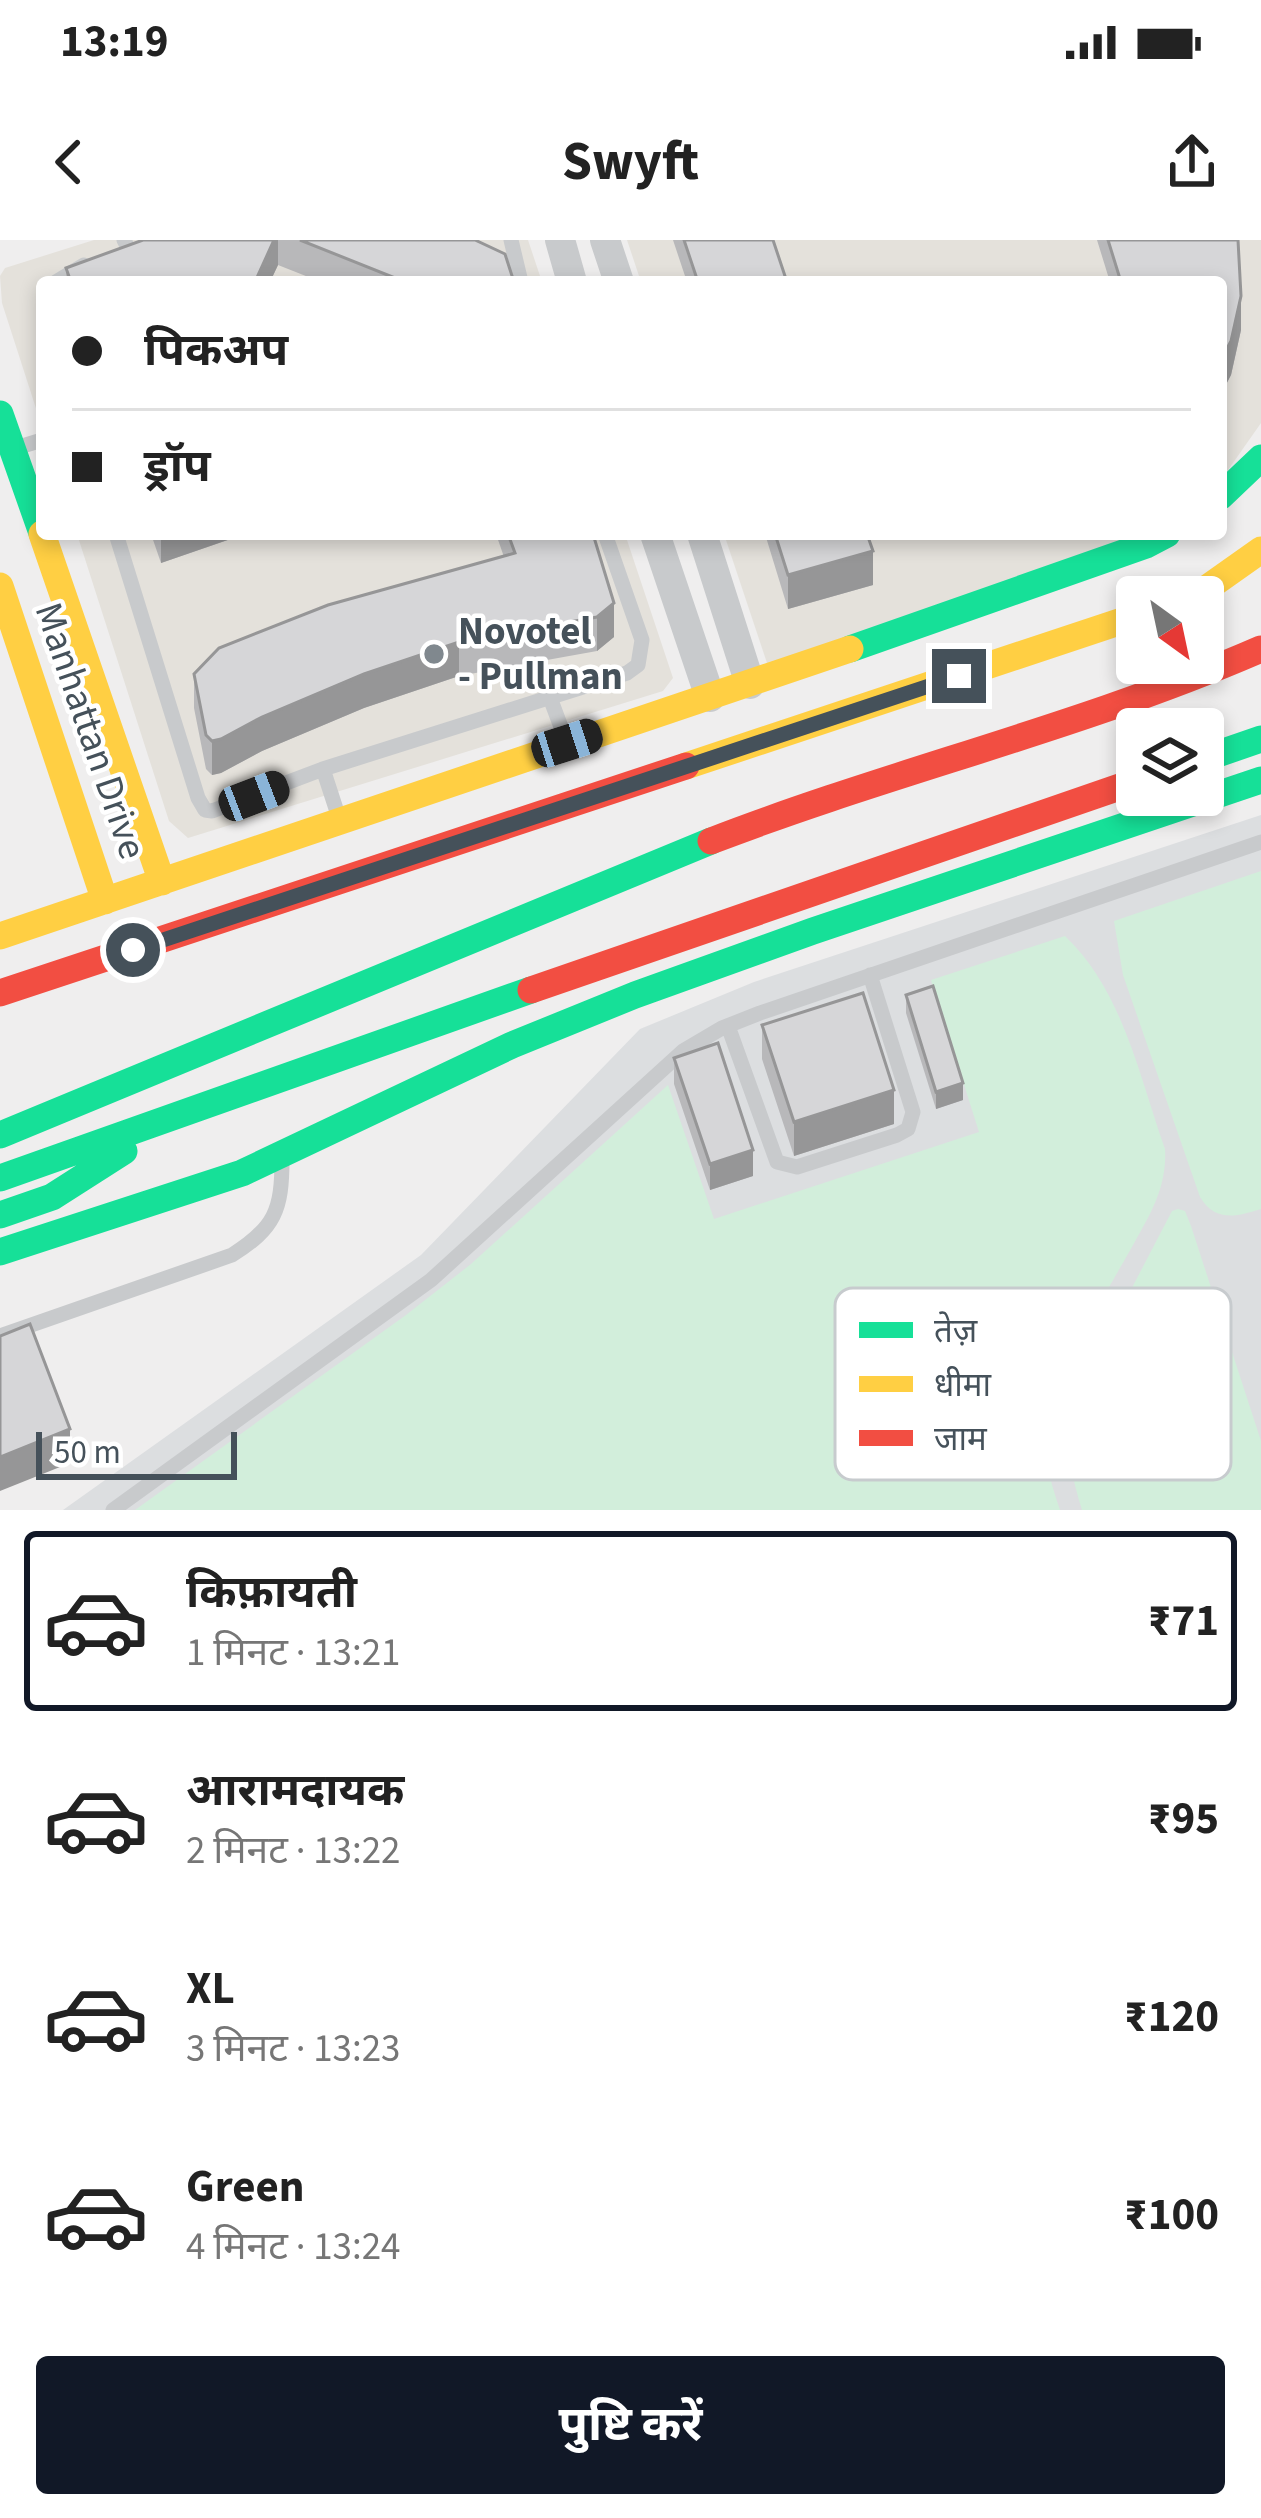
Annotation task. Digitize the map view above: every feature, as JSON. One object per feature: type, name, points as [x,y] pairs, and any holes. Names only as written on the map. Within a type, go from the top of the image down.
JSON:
[{"type":"street","points":[[560,240],[564,276]]},
{"type":"street","points":[[605,240],[617,276]]},
{"type":"street","name":"Manhattan Drive","points":[[0,414],[36,516]]},
{"type":"street","points":[[1227,490],[1261,458]]},
{"type":"street","name":"Manhattan Drive","points":[[44,540],[162,882]]},
{"type":"street","points":[[658,540],[710,697]]},
{"type":"street","points":[[704,540],[750,684]]},
{"type":"street","points":[[0,936],[750,684],[1156,540]]},
{"type":"street","points":[[1222,576],[1261,550]]},
{"type":"street","points":[[1224,580],[1261,563]]},
{"type":"street","name":"Manhattan Drive","points":[[0,586],[105,901]]},
{"type":"street","points":[[0,993],[1116,623]]},
{"type":"street","points":[[0,1136],[757,824],[1140,697],[1261,649]]},
{"type":"street","points":[[472,839],[539,790],[625,757],[710,697]]},
{"type":"street","points":[[1224,752],[1261,739]]},
{"type":"street","points":[[0,1252],[176,1199],[282,1156],[493,1053],[610,1005],[1261,780]]},
{"type":"street","points":[[0,1178],[680,936],[1116,788]]},
{"type":"street","points":[[0,1215],[88,1178],[181,1102],[228,1043]]},
{"type":"lane","points":[[110,254],[125,243],[145,240]]},
{"type":"lane","points":[[511,240],[520,276]]},
{"type":"lane","points":[[66,276],[92,261]]},
{"type":"lane","points":[[13,449],[36,442]]},
{"type":"lane","points":[[118,540],[200,805],[206,810],[627,673],[642,654],[642,640],[606,540]]},
{"type":"lane","points":[[549,695],[567,743]]},
{"type":"lane","points":[[323,769],[340,820]]},
{"type":"lane","points":[[113,1510],[431,1280],[669,1063],[728,1025],[1261,842]]},
{"type":"lane","points":[[728,1025],[777,1162],[797,1167],[897,1135],[908,1129],[914,1112],[871,975]]},
{"type":"lane","points":[[0,1336],[232,1256],[271,1223],[279,1205],[282,1156]]},
{"type":"shaded area","points":[[94,240],[528,240],[540,276],[36,276],[36,408],[2,303],[0,276],[5,268]]},
{"type":"shaded area","points":[[627,240],[1261,240],[1261,423],[1227,471],[1227,276],[639,276]]},
{"type":"shaded area","points":[[79,540],[627,540],[673,678],[663,691],[188,838],[169,821]]},
{"type":"shaded area","points":[[726,540],[1133,540],[770,672]]},
{"type":"shaded area","points":[[1261,815],[1261,1510],[63,1510],[421,1255],[640,1029],[754,982]]},
{"type":"green space","points":[[1261,871],[1261,1209],[1227,1215],[1212,1211],[1200,1197],[1123,975],[1114,921]]},
{"type":"green space","points":[[1065,936],[1101,982],[1137,1064],[1165,1149],[1162,1184],[1109,1288],[835,1288],[835,1480],[1051,1480],[1060,1510],[135,1510],[471,1264],[668,1085],[714,1219],[979,1132],[931,980]]},
{"type":"green space","points":[[1172,1211],[1185,1211],[1211,1288],[1132,1288]]},
{"type":"green space","points":[[1231,1349],[1261,1441],[1261,1510],[1082,1510],[1074,1482],[1231,1480]]},
{"type":"building","points":[[143,240],[274,240],[258,276],[69,276],[66,268]]},
{"type":"building","points":[[300,240],[475,240],[505,254],[512,276],[390,276]]},
{"type":"building","points":[[684,240],[773,240],[785,276],[696,276]]},
{"type":"building","points":[[1108,240],[1238,240],[1241,296],[1227,349],[1227,276],[1119,276]]},
{"type":"building","points":[[510,540],[595,540],[614,603],[597,617],[459,642],[364,674],[221,739],[212,741],[206,735],[194,674],[219,648],[328,605],[515,553]]},
{"type":"building","points":[[777,540],[869,540],[873,551],[788,575]]},
{"type":"building","points":[[933,986],[963,1083],[936,1092],[906,995]]},
{"type":"building","points":[[863,993],[894,1090],[794,1122],[762,1025]]},
{"type":"building","points":[[718,1043],[753,1150],[710,1164],[674,1058]]},
{"type":"building","points":[[30,1324],[70,1429],[0,1457],[0,1336]]},
{"type":"traffic: fast","points":[[0,414],[36,516]]},
{"type":"traffic: fast","points":[[1227,490],[1261,458]]},
{"type":"traffic: fast","points":[[850,649],[1156,540]]},
{"type":"traffic: fast","points":[[1224,752],[1261,739]]},
{"type":"traffic: fast","points":[[0,1252],[242,1173],[512,1045],[635,995],[1261,780]]},
{"type":"traffic: fast","points":[[0,1135],[711,841]]},
{"type":"traffic: fast","points":[[0,1178],[531,990]]},
{"type":"traffic: fast","points":[[0,1215],[52,1197],[124,1151]]},
{"type":"traffic: slow","points":[[44,540],[162,882]]},
{"type":"traffic: slow","points":[[1224,576],[1261,550]]},
{"type":"traffic: slow","points":[[0,586],[105,901]]},
{"type":"traffic: slow","points":[[686,766],[1116,623]]},
{"type":"traffic: slow","points":[[0,936],[850,649]]},
{"type":"traffic: jam","points":[[711,841],[1125,702],[1261,649]]},
{"type":"traffic: jam","points":[[0,993],[686,766]]},
{"type":"traffic: jam","points":[[531,990],[1116,788]]},
{"type":"place","name":"Novotel - Pullman","points":[[434,654]]},
{"type":"route","points":[[133,950],[959,676]]}]
